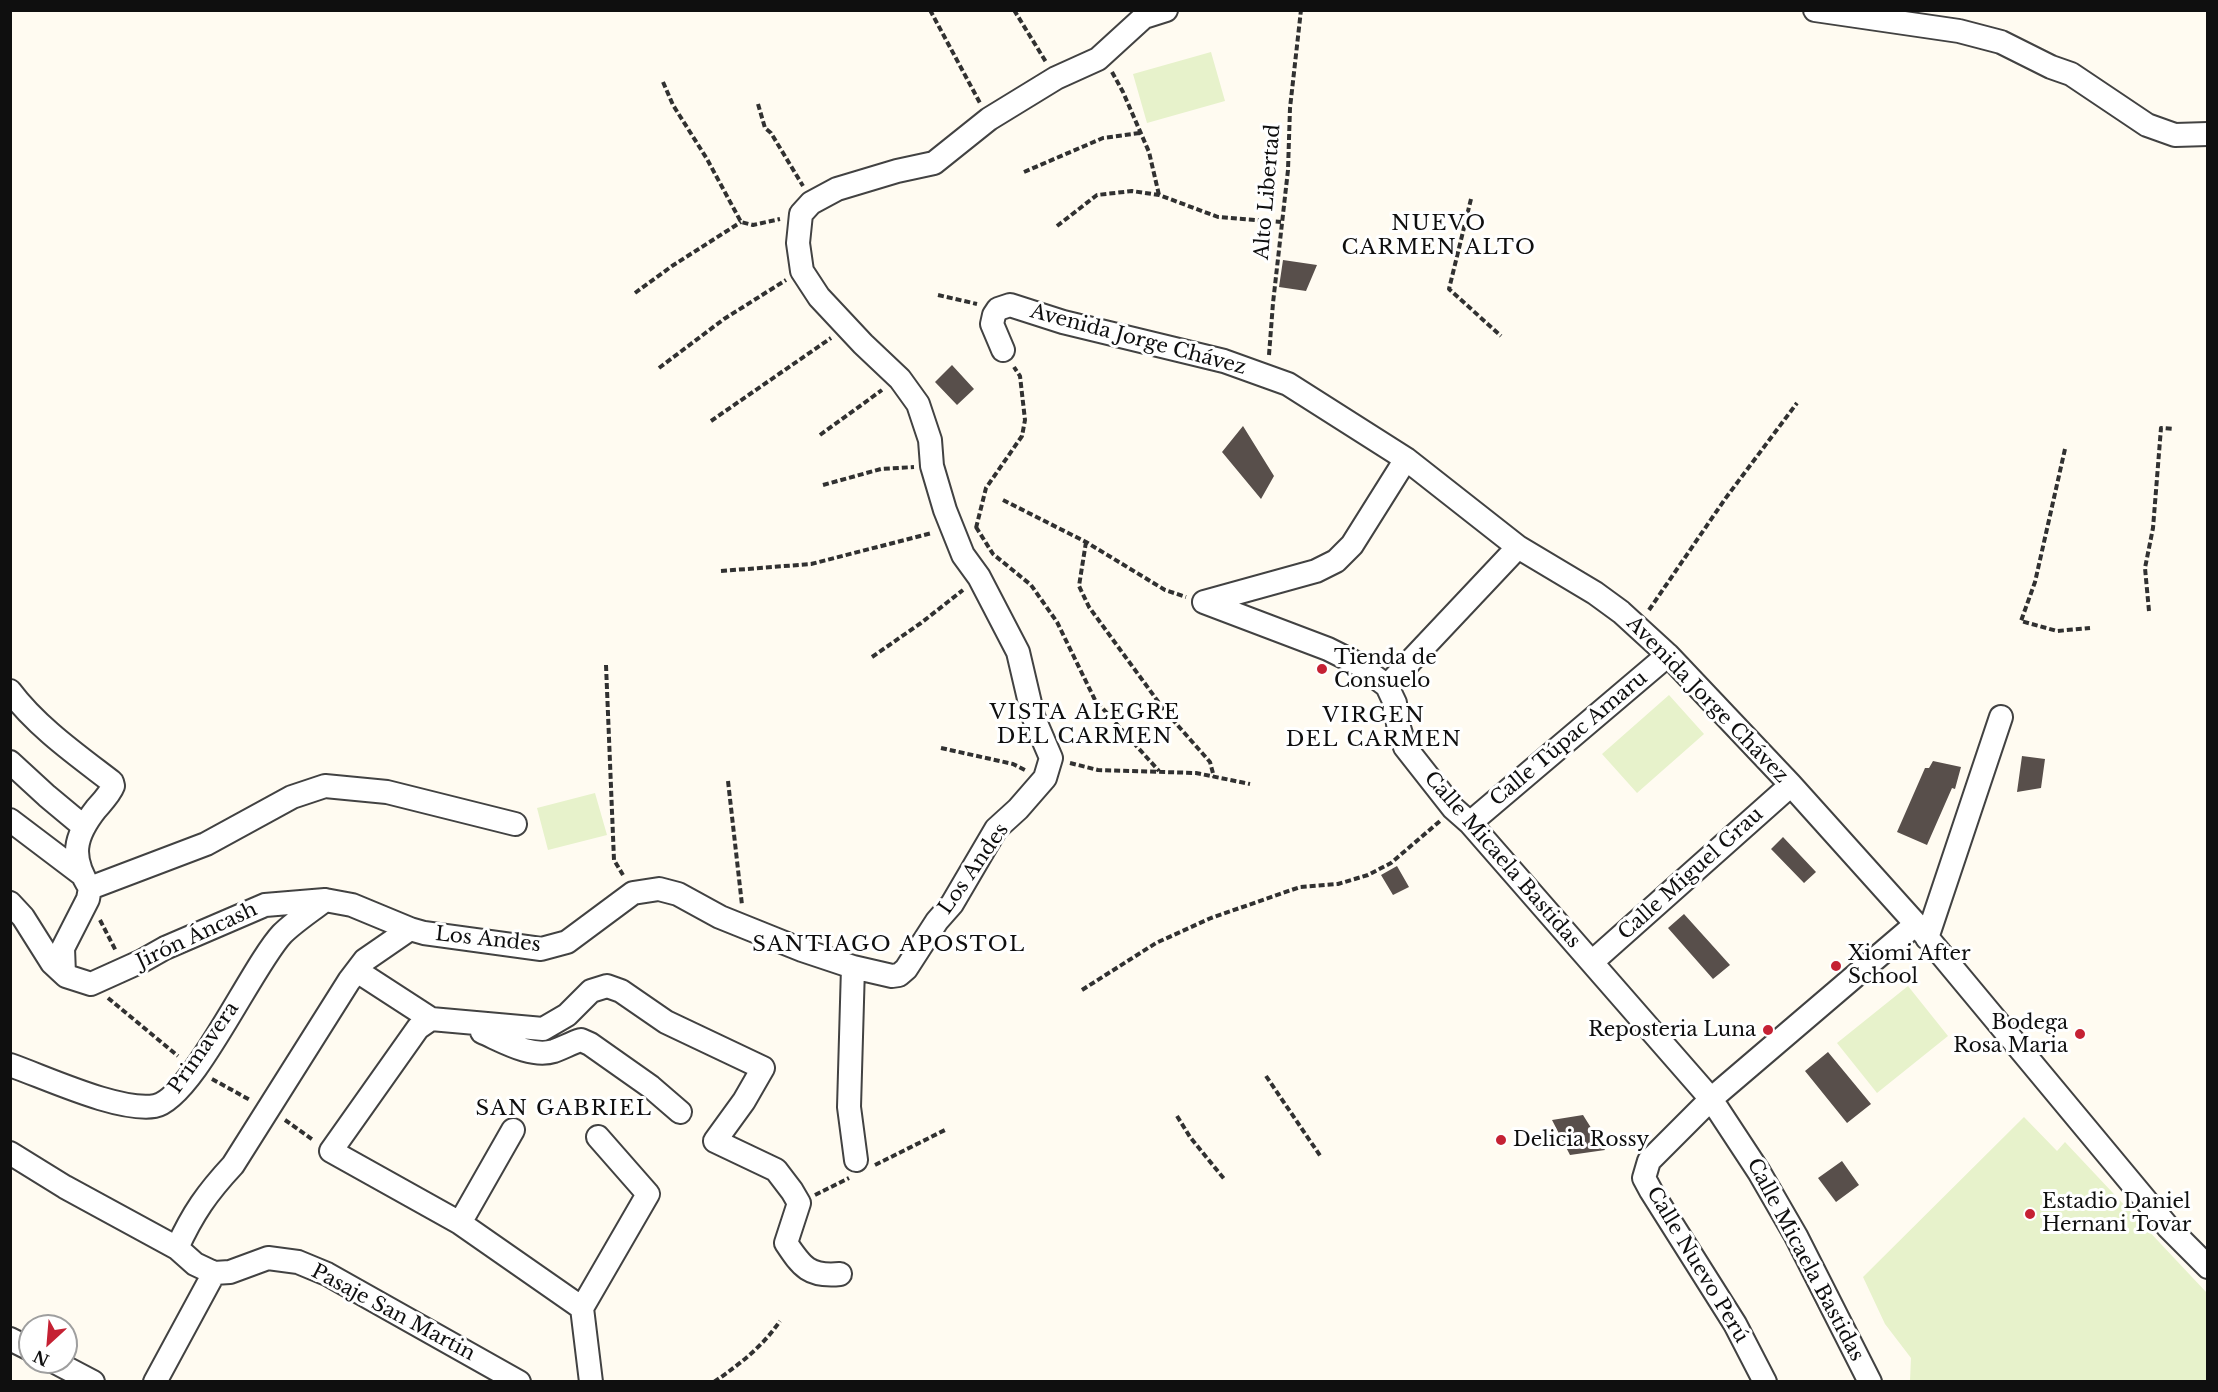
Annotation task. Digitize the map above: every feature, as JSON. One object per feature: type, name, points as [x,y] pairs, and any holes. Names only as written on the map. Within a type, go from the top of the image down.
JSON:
[{"type":"street","points":[[1048,768],[1018,652],[979,577],[963,555],[932,466],[930,440],[918,404],[900,379],[846,327],[819,297],[802,271],[798,243],[801,214],[811,203],[837,189],[897,171],[934,163],[989,119],[1056,78],[1098,59],[1144,17],[1166,10]]},
{"type":"street","points":[[1815,10],[1959,31],[2001,42],[2051,67],[2071,74],[2147,125],[2175,135],[2208,134]]},
{"type":"street","name":"Avenida Jorge Chávez","points":[[998,309],[1010,305],[1063,322],[1224,361],[1288,384],[1406,459],[1518,547],[1595,593],[1637,626],[1668,655],[1791,785],[1922,931],[2168,1227],[2208,1268]]},
{"type":"street","points":[[998,309],[992,324],[1003,350]]},
{"type":"street","points":[[1204,602],[1316,571],[1336,561],[1352,545],[1406,459]]},
{"type":"street","points":[[1204,602],[1328,649],[1358,664],[1387,686],[1518,547]]},
{"type":"street","name":"Calle Túpac Amaru","points":[[1470,823],[1668,655]]},
{"type":"street","name":"Calle Micaela Bastidas","points":[[1387,686],[1395,703],[1405,747],[1454,808],[1470,823],[1711,1099],[1759,1172],[1796,1236],[1870,1382]]},
{"type":"street","points":[[10,691],[73,752],[112,782],[113,786],[83,826],[75,852],[86,887],[63,948],[64,974]]},
{"type":"street","points":[[1922,931],[2001,717]]},
{"type":"street","points":[[10,762],[83,826]]},
{"type":"street","name":"Los Andes","points":[[177,1248],[191,1218],[208,1192],[233,1166],[365,960],[410,929],[424,933],[541,949],[567,942],[633,893],[659,890],[678,894],[773,940],[853,967],[892,976],[899,975],[906,969],[937,921],[952,904],[996,829],[1018,809],[1048,768]]},
{"type":"street","name":"Calle Miguel Grau","points":[[1592,962],[1791,785]]},
{"type":"street","points":[[86,887],[206,844],[292,797],[325,786],[387,792],[515,824]]},
{"type":"street","points":[[10,820],[86,887]]},
{"type":"street","name":"Jirón Áncash","points":[[64,974],[91,984],[265,904],[325,900],[352,905],[410,929]]},
{"type":"street","name":"Primavera","points":[[10,1065],[113,1102],[136,1107],[157,1106],[173,1097],[195,1069],[282,935],[325,900]]},
{"type":"street","points":[[10,903],[23,917],[52,963],[64,974]]},
{"type":"street","name":"Calle Nuevo Perú","points":[[1765,1382],[1735,1324],[1644,1178],[1649,1161],[1711,1099],[1922,931]]},
{"type":"street","points":[[853,967],[849,1107],[856,1160]]},
{"type":"street","points":[[357,971],[442,1020],[526,1050],[555,1051],[581,1040],[651,1087],[680,1112]]},
{"type":"street","points":[[582,1308],[460,1223],[331,1151],[418,1028],[442,1020],[543,1029],[567,1015],[591,991],[607,986],[621,991],[666,1022],[763,1068],[744,1101],[715,1141],[776,1170],[799,1203],[786,1243],[800,1265],[823,1276],[840,1274]]},
{"type":"street","points":[[460,1223],[513,1130]]},
{"type":"street","points":[[591,1382],[582,1308],[648,1194],[598,1137]]},
{"type":"street","points":[[10,1153],[65,1187],[177,1248],[195,1264],[214,1273],[154,1382]]},
{"type":"street","name":"Pasaje San Martin","points":[[214,1273],[230,1272],[268,1258],[298,1262],[327,1274],[519,1382]]},
{"type":"street","points":[[78,1374],[93,1382]]},
{"type":"path","points":[[930,10],[989,119]]},
{"type":"path","points":[[1014,10],[1056,78]]},
{"type":"path","name":"Alto Libertad","points":[[1268,377],[1281,222],[1288,170],[1290,108],[1301,10]]},
{"type":"path","points":[[1098,59],[1109,67],[1123,92],[1149,152],[1159,195]]},
{"type":"path","points":[[663,82],[673,105],[707,159],[741,222]]},
{"type":"path","points":[[758,104],[765,129],[771,133],[801,182]]},
{"type":"path","points":[[1024,172],[1103,138],[1140,133]]},
{"type":"path","points":[[1057,226],[1097,195],[1132,191],[1159,195],[1218,216],[1281,222]]},
{"type":"path","points":[[1472,199],[1449,289],[1501,336]]},
{"type":"path","points":[[636,293],[672,266],[741,222],[753,225]]},
{"type":"path","points":[[659,368],[724,319],[802,271]]},
{"type":"path","points":[[938,295],[998,309]]},
{"type":"path","points":[[711,421],[846,327]]},
{"type":"path","points":[[976,536],[976,526],[986,488],[1022,436],[1025,420],[1020,376],[1003,350]]},
{"type":"path","points":[[820,435],[900,379]]},
{"type":"path","points":[[1637,626],[1725,499],[1797,403]]},
{"type":"path","points":[[2149,611],[2145,568],[2153,528],[2162,428],[2174,429]]},
{"type":"path","points":[[2066,449],[2035,582],[2021,621],[2057,631],[2090,628]]},
{"type":"path","points":[[823,485],[881,469],[932,466]]},
{"type":"path","points":[[1003,500],[1086,542],[1165,590],[1204,602]]},
{"type":"path","points":[[976,526],[993,554],[1031,585],[1057,622],[1095,700],[1159,771]]},
{"type":"path","points":[[721,571],[811,564],[953,528]]},
{"type":"path","points":[[1086,542],[1079,586],[1089,607],[1165,711],[1210,762],[1214,777]]},
{"type":"path","points":[[872,657],[921,623],[979,577]]},
{"type":"path","points":[[606,665],[615,860],[633,893]]},
{"type":"path","points":[[941,748],[1013,764],[1048,768],[1196,773],[1250,784]]},
{"type":"path","points":[[728,781],[739,870],[743,927]]},
{"type":"path","points":[[1082,990],[1156,943],[1211,918],[1300,887],[1338,884],[1368,875],[1391,863],[1454,808]]},
{"type":"path","points":[[86,887],[126,968]]},
{"type":"path","points":[[1266,1076],[1321,1157]]},
{"type":"path","points":[[1177,1116],[1190,1137],[1225,1180]]},
{"type":"path","points":[[714,1382],[740,1364],[768,1338],[780,1321]]},
{"type":"green space","points":[[1211,52],[1225,101],[1147,123],[1133,74]]},
{"type":"green space","points":[[1669,695],[1704,734],[1637,793],[1602,754]]},
{"type":"green space","points":[[595,793],[607,835],[548,850],[537,808]]},
{"type":"green space","points":[[1908,986],[1948,1036],[1877,1093],[1837,1043]]},
{"type":"green space","name":"Estadio Daniel Hernani Tovar","points":[[2024,1117],[2057,1151],[2065,1142],[2207,1293],[2207,1381],[1910,1381],[1911,1358],[1885,1324],[1863,1277]]},
{"type":"building","points":[[1283,260],[1317,265],[1306,291],[1279,287]]},
{"type":"building","points":[[952,365],[974,389],[957,405],[935,382]]},
{"type":"building","points":[[1243,426],[1274,476],[1261,499],[1222,452]]},
{"type":"building","points":[[2022,756],[2045,759],[2041,788],[2017,792]]},
{"type":"building","points":[[1933,761],[1961,767],[1955,789],[1952,788],[1927,845],[1897,832],[1925,768],[1929,768]]},
{"type":"building","points":[[1783,837],[1816,872],[1804,883],[1771,849]]},
{"type":"building","points":[[1397,866],[1409,887],[1393,895],[1381,875]]},
{"type":"building","points":[[1684,914],[1730,965],[1713,979],[1668,928]]},
{"type":"building","points":[[1828,1052],[1871,1104],[1847,1123],[1805,1071]]},
{"type":"building","points":[[1583,1115],[1605,1150],[1570,1155],[1552,1120]]},
{"type":"building","points":[[1842,1161],[1859,1185],[1836,1202],[1818,1178]]},
{"type":"place","name":"Tienda de Consuelo","points":[[1322,669]]},
{"type":"place","name":"Xiomi After School","points":[[1836,966]]},
{"type":"place","name":"Reposteria Luna","points":[[1768,1030]]},
{"type":"place","name":"Bodega Rosa Maria","points":[[2080,1034]]},
{"type":"place","name":"Delicia Rossy","points":[[1501,1140]]},
{"type":"place","name":"Estadio Daniel Hernani Tovar","points":[[2030,1214]]},
{"type":"district","name":"NUEVO CARMEN ALTO","points":[[1439,236]]},
{"type":"district","name":"VISTA ALEGRE DEL CARMEN","points":[[1085,725]]},
{"type":"district","name":"VIRGEN DEL CARMEN","points":[[1374,728]]},
{"type":"district","name":"SANTIAGO APOSTOL","points":[[889,945]]},
{"type":"district","name":"SAN GABRIEL","points":[[564,1109]]}]
